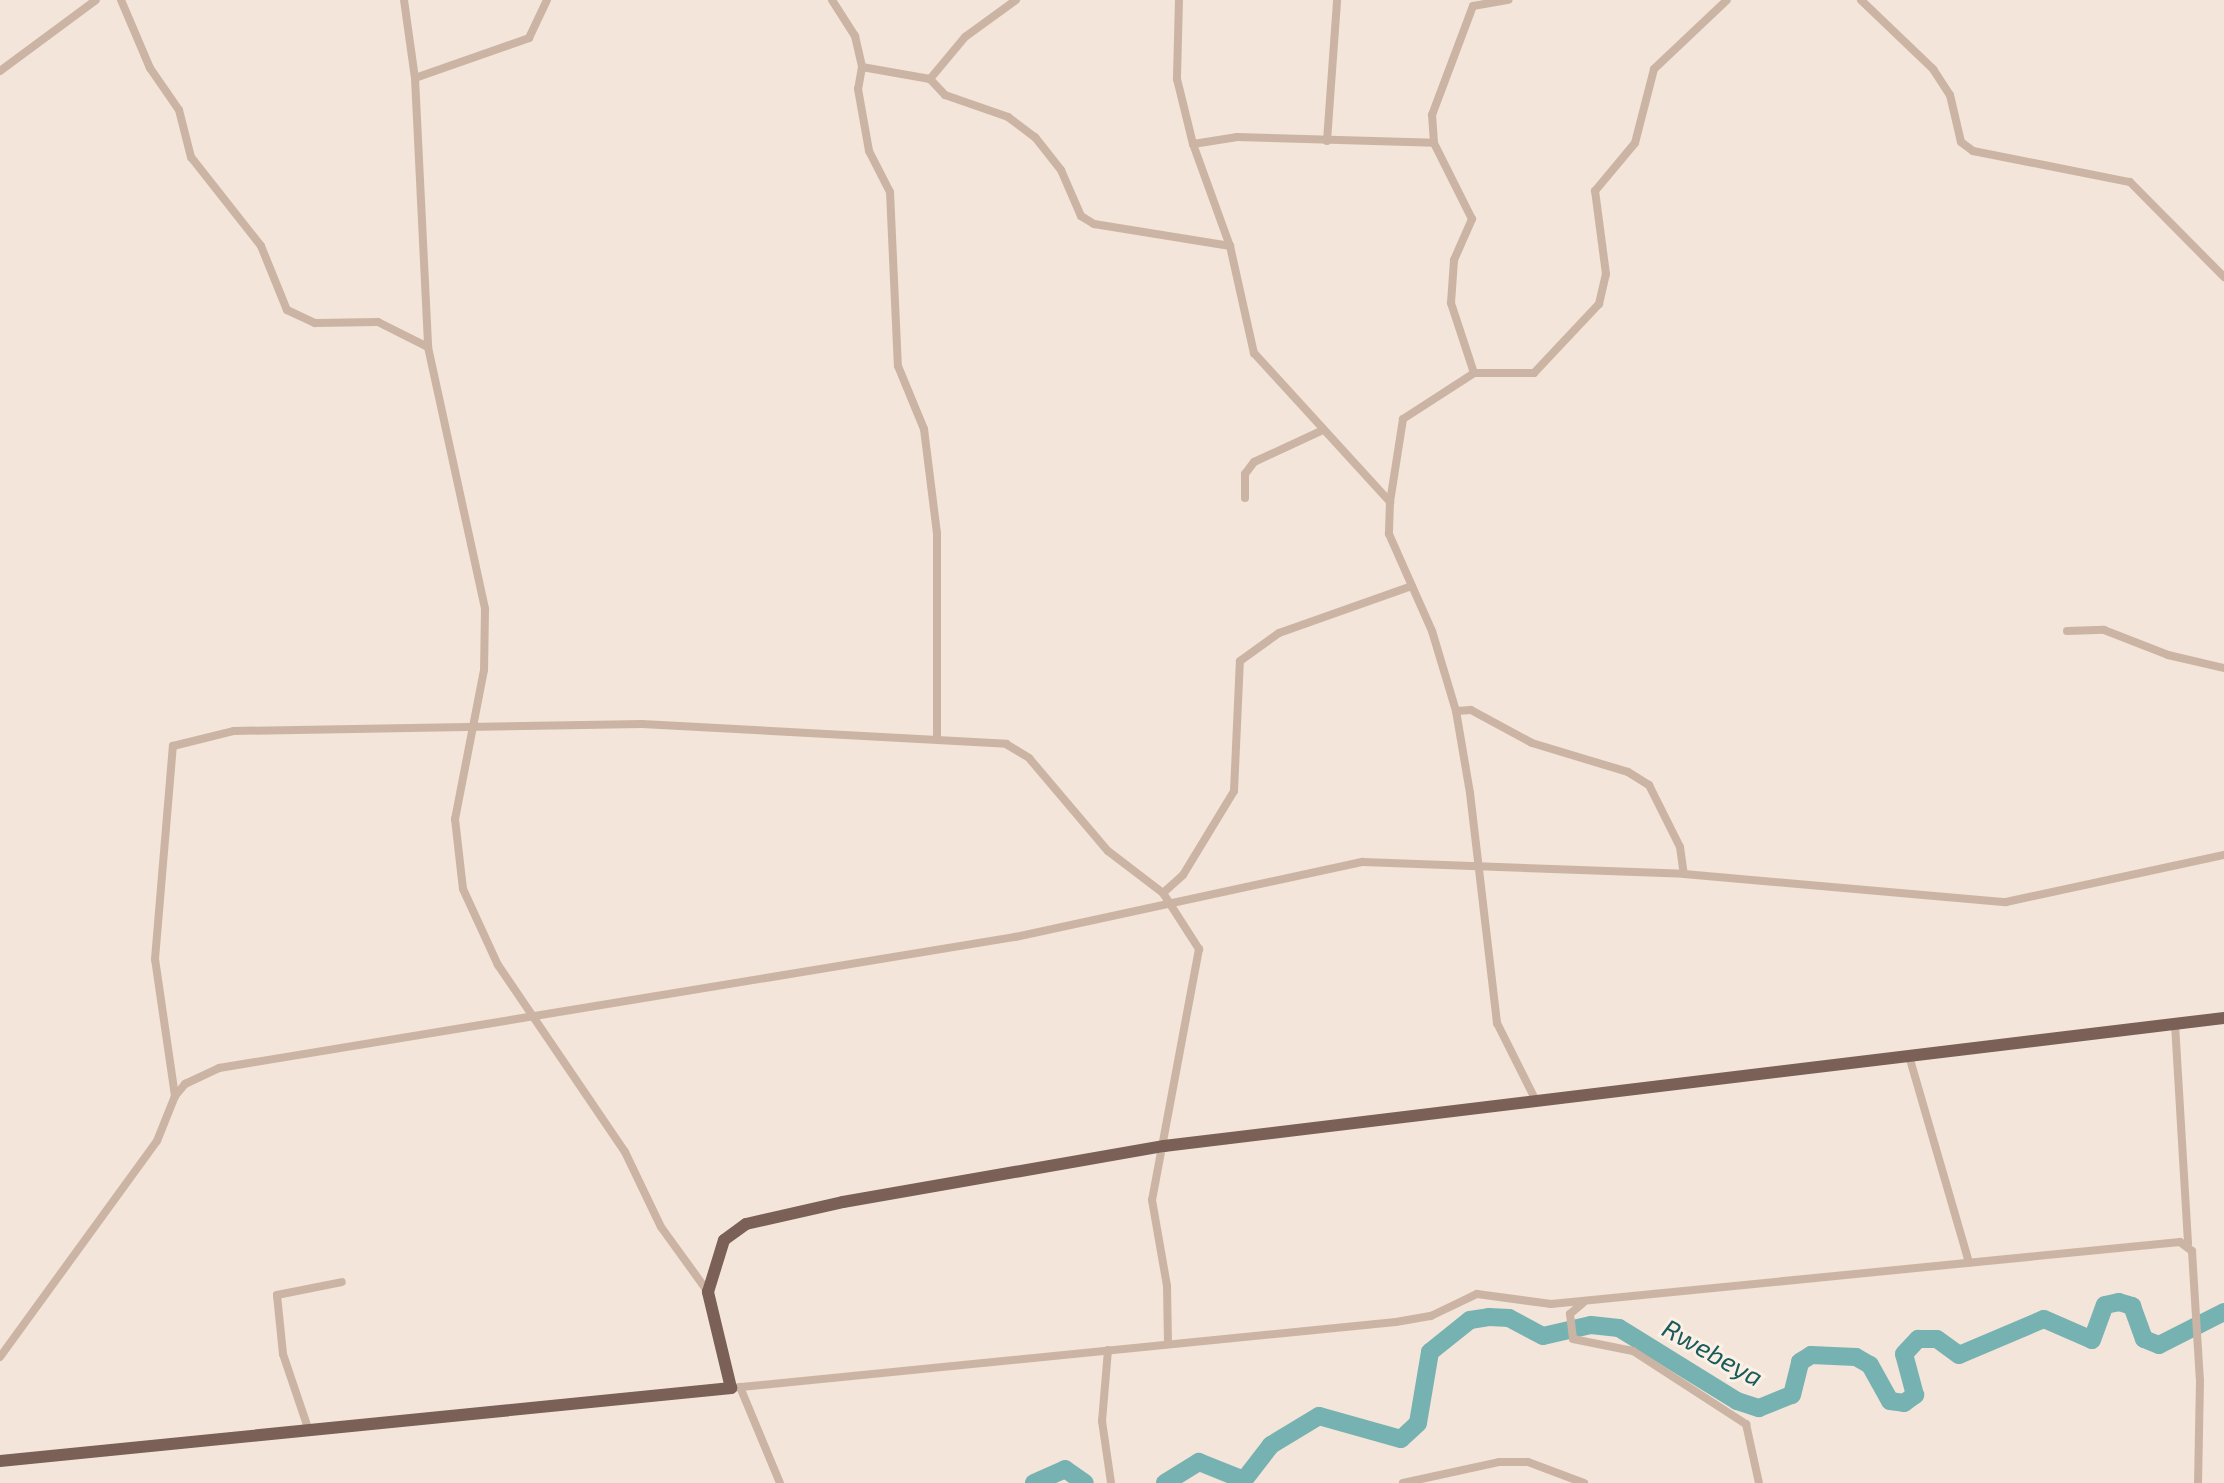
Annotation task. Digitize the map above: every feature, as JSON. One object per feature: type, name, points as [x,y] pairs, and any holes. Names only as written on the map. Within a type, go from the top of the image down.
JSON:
[{"type":"main road","points":[[0,1461],[735,1388],[708,1292],[716,1253],[746,1224],[1164,1146],[2224,1018]]},
{"type":"street","points":[[0,71],[96,0]]},
{"type":"street","points":[[121,0],[150,68],[179,110],[191,157],[261,246],[287,310],[315,323],[378,322],[428,347]]},
{"type":"street","points":[[404,0],[415,78],[428,347],[485,609],[484,670],[455,819],[463,889],[498,965],[537,1018],[625,1152],[661,1227],[708,1292]]},
{"type":"street","points":[[415,78],[529,38],[547,0]]},
{"type":"street","points":[[832,0],[855,36],[862,67],[858,89],[869,151],[889,179],[898,366],[924,429],[937,533],[937,738]]},
{"type":"street","points":[[930,79],[965,37],[1016,0]]},
{"type":"street","points":[[1179,0],[1177,79],[1193,144],[1230,246],[1254,353],[1321,431],[1390,502]]},
{"type":"street","points":[[1327,141],[1337,0]]},
{"type":"street","points":[[1474,373],[1451,303],[1454,260],[1472,219],[1434,143],[1432,115],[1473,6],[1508,0]]},
{"type":"street","points":[[1536,1101],[1497,1023],[1456,711],[1412,586],[1389,534],[1390,502],[1403,419],[1474,373],[1534,373],[1599,304],[1606,274],[1595,191],[1635,143],[1654,69],[1727,0]]},
{"type":"street","points":[[1861,0],[1933,69],[1950,95],[1961,142],[1973,151],[2130,182],[2224,277]]},
{"type":"street","points":[[862,67],[930,79],[945,95],[1008,117],[1035,137],[1061,170],[1081,216],[1094,224],[1230,246]]},
{"type":"street","points":[[1193,144],[1237,137],[1434,143]]},
{"type":"street","points":[[1245,498],[1245,474],[1254,462],[1321,431]]},
{"type":"street","points":[[1166,897],[1234,791],[1240,661],[1279,633],[1412,586]]},
{"type":"street","points":[[2067,631],[2104,630],[2224,668]]},
{"type":"street","points":[[1456,711],[1471,710],[1532,743],[1628,772],[1649,785],[1680,847],[1684,874]]},
{"type":"street","points":[[175,1096],[155,959],[173,746],[234,731],[642,724],[937,738],[1019,749],[1108,851],[1166,897],[1199,949],[1152,1200],[1167,1286],[1168,1342]]},
{"type":"street","points":[[0,1357],[157,1141],[175,1096],[185,1084],[219,1068],[409,1033],[537,1018],[1015,937],[1166,897],[1363,862],[1476,861],[1684,874],[2006,902],[2224,855]]},
{"type":"street","points":[[2175,1024],[2188,1244],[2198,1345],[2198,1483]]},
{"type":"street","points":[[1909,1056],[1969,1262]]},
{"type":"street","points":[[780,1483],[735,1388],[1168,1342],[1396,1322],[1431,1316],[1477,1294],[1551,1304],[1969,1262],[2188,1244]]},
{"type":"street","points":[[309,1431],[283,1354],[277,1295],[342,1282]]},
{"type":"street","points":[[1587,1301],[1570,1314],[1573,1339],[1633,1351],[1730,1410],[1754,1441],[1759,1483]]},
{"type":"street","points":[[1108,1350],[1102,1421],[1111,1483]]},
{"type":"street","points":[[1403,1483],[1499,1462],[1528,1462],[1584,1483]]},
{"type":"waterway","name":"Rwebeya","points":[[1165,1483],[1199,1462],[1244,1480],[1271,1445],[1319,1416],[1401,1439],[1418,1423],[1430,1352],[1470,1320],[1509,1318],[1543,1336],[1591,1325],[1619,1328],[1737,1401],[1759,1408],[1792,1395],[1800,1362],[1811,1355],[1856,1357],[1870,1365],[1890,1401],[1904,1403],[1915,1395],[1904,1354],[1918,1339],[1937,1339],[1959,1355],[2044,1319],[2092,1340],[2105,1305],[2119,1302],[2132,1306],[2144,1339],[2159,1345],[2224,1312]]},
{"type":"waterway","name":"Rwebeya","points":[[1034,1483],[1065,1469],[1085,1483]]}]
